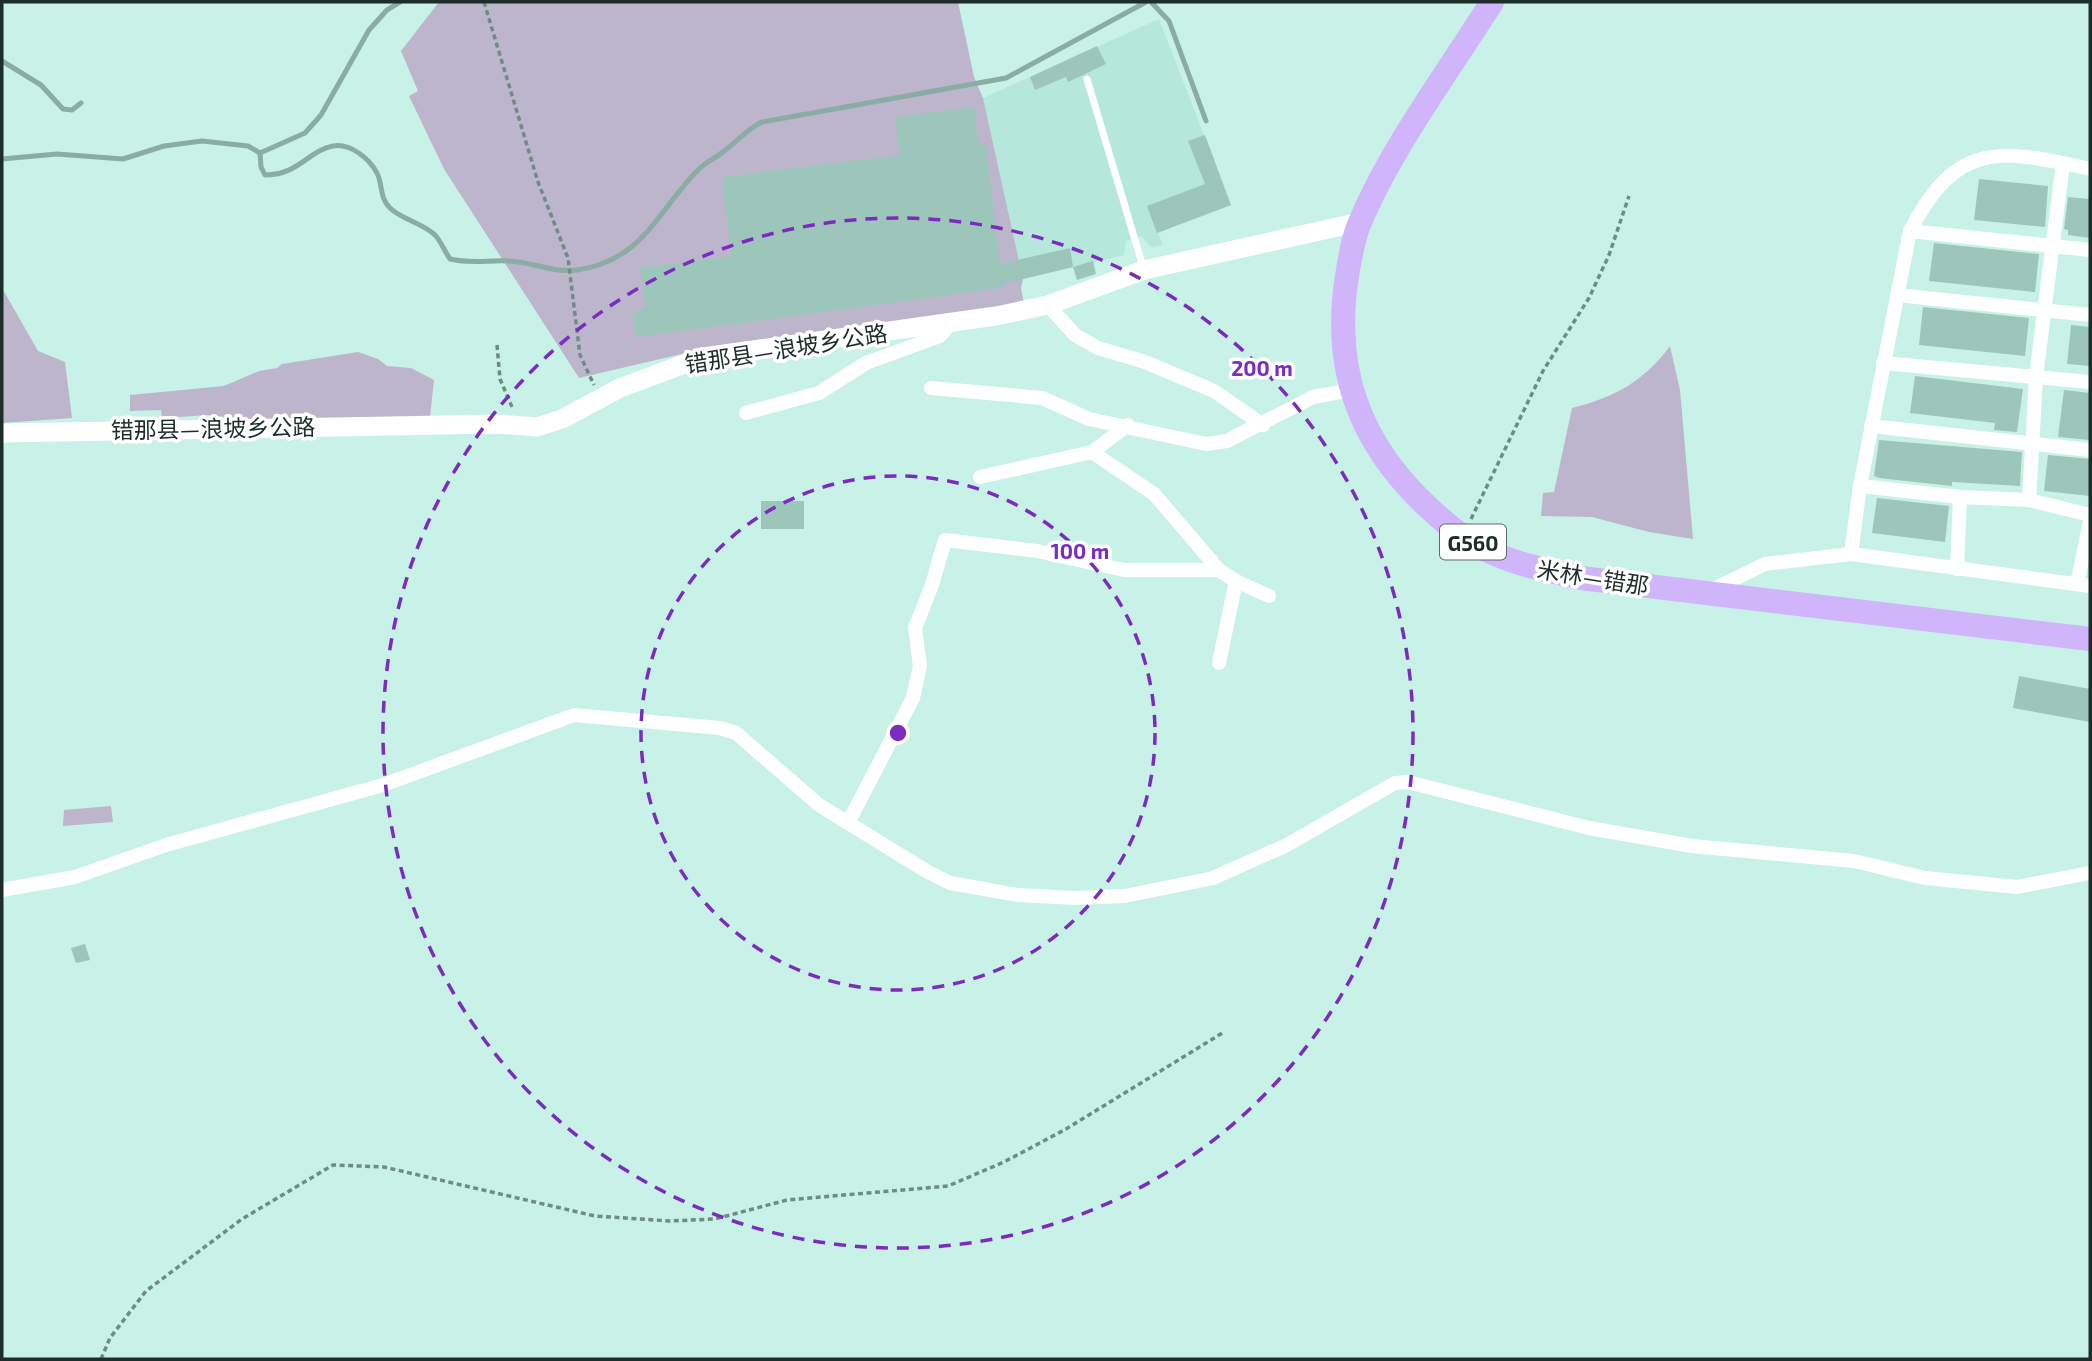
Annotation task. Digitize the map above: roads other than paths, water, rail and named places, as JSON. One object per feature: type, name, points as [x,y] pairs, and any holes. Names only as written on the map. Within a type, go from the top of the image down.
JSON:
[{"type":"highway","name":"米林—错那","points":[[1492,2],[1381,179],[1360,222],[1343,301],[1342,339],[1351,390],[1362,420],[1382,457],[1405,486],[1464,537],[1493,554],[1524,565],[1581,578],[2090,639]]},
{"type":"main road","name":"错那县—浪坡乡公路","points":[[2,433],[274,426],[497,424],[537,427],[562,419],[620,388],[703,357],[951,323],[1048,305],[1144,270],[1360,222]]},
{"type":"street","points":[[1851,554],[1860,486],[1910,231],[1926,199],[1947,175],[1972,159],[2017,155],[2090,169]]},
{"type":"street","points":[[2029,500],[2036,377],[2063,163]]},
{"type":"street","points":[[1910,231],[2090,250]]},
{"type":"street","points":[[1897,295],[2090,315]]},
{"type":"street","points":[[1048,305],[1075,335],[1098,348],[1145,362],[1214,391],[1263,425]]},
{"type":"street","points":[[746,413],[819,393],[866,363],[940,336],[951,323]]},
{"type":"street","points":[[1883,363],[2090,382]]},
{"type":"street","points":[[931,388],[1042,398],[1089,419],[1128,425],[1206,444],[1227,441],[1263,425],[1313,397],[1351,390]]},
{"type":"street","points":[[980,477],[1092,452],[1128,425]]},
{"type":"street","points":[[1871,426],[2031,441],[2090,450]]},
{"type":"street","points":[[1092,452],[1154,494],[1219,570],[1269,596]]},
{"type":"street","points":[[1860,486],[1960,497],[2029,500],[2090,515]]},
{"type":"street","points":[[1957,569],[1960,497]]},
{"type":"street","points":[[1706,593],[1765,564],[1851,554],[2083,585],[2090,522]]},
{"type":"street","points":[[848,823],[912,698],[920,666],[915,628],[932,585],[945,540],[1037,551],[1124,570],[1219,570]]},
{"type":"street","points":[[1219,663],[1236,581]]},
{"type":"street","points":[[2,890],[75,877],[166,845],[383,785],[574,715],[710,727],[736,733],[782,776],[848,823],[950,883],[1018,895],[1075,898],[1125,895],[1213,878],[1287,845],[1395,783],[1408,782],[1589,828],[1692,846],[1854,861],[1925,878],[2017,887],[2090,873]]},
{"type":"lane","points":[[1087,79],[1144,270]]},
{"type":"waterway","points":[[2,159],[57,154],[123,159],[164,146],[202,141],[248,146],[260,153],[305,133],[321,115],[369,30],[387,10],[400,2]]},
{"type":"waterway","points":[[260,153],[261,167],[265,175],[287,171],[325,148],[339,146],[352,149],[374,167],[384,200],[390,208],[431,232],[438,238],[450,259],[472,262],[509,261],[559,270],[577,270],[600,265],[634,245],[698,170],[762,122],[1006,78],[1146,2]]},
{"type":"waterway","points":[[1151,2],[1169,21],[1206,121]]},
{"type":"waterway","points":[[2,61],[41,85],[63,109],[72,110],[81,103]]}]
